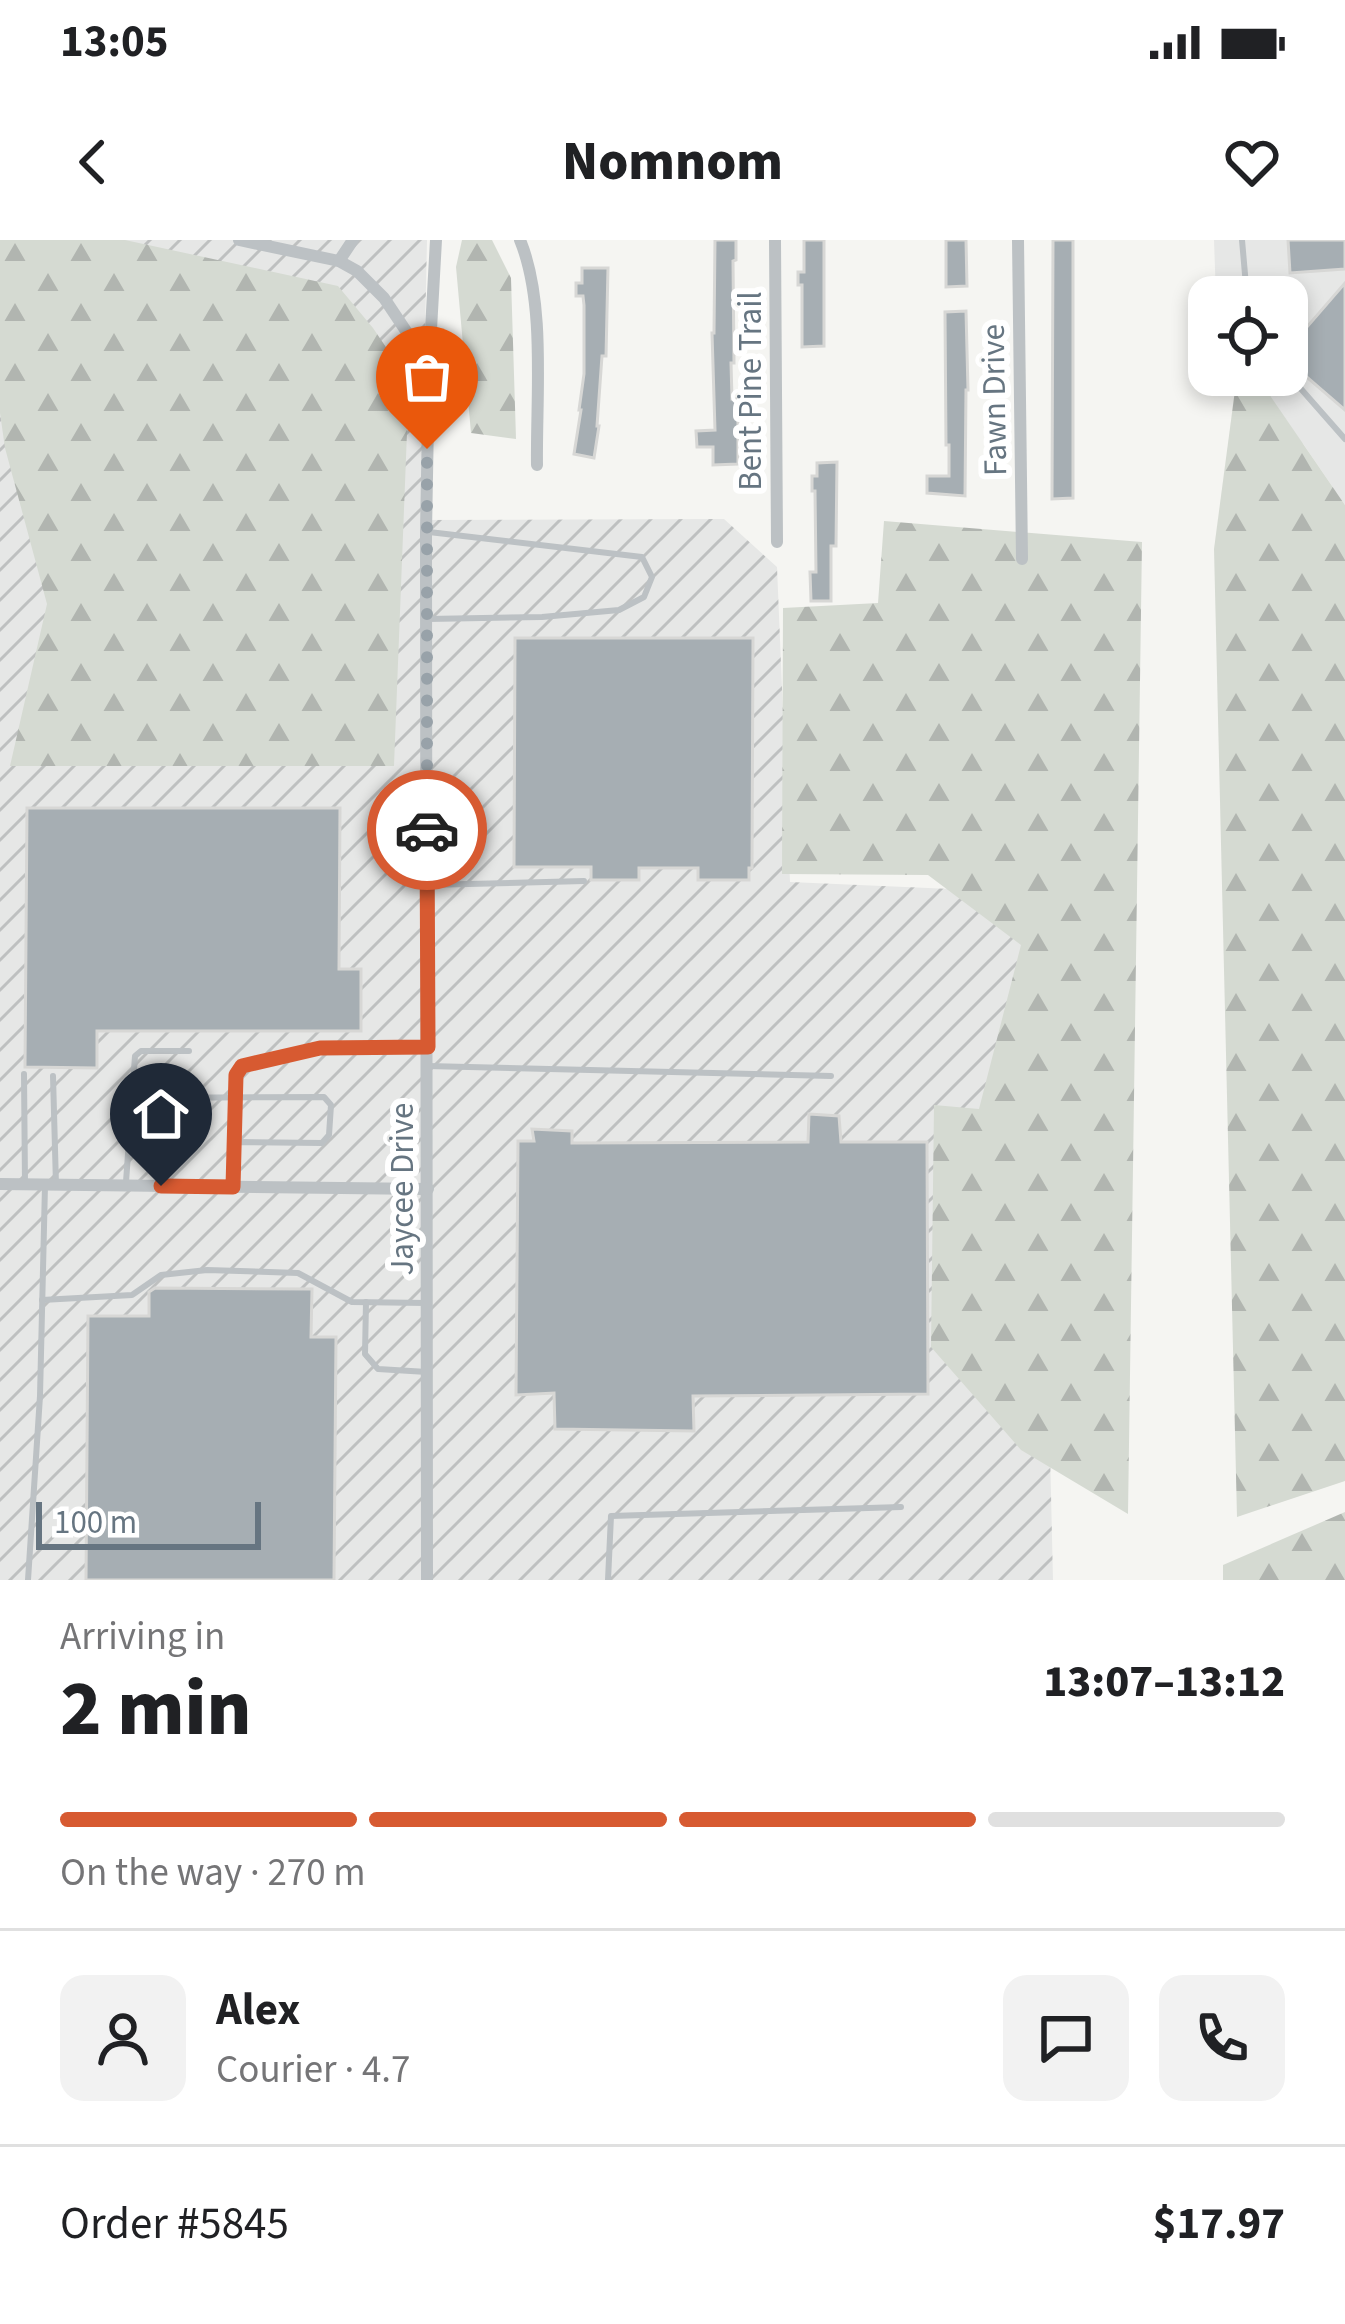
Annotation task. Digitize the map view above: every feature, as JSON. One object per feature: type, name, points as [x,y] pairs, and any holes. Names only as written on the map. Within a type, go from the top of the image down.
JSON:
[{"type":"street","points":[[239,240],[279,244],[358,271],[384,298],[429,366]]},
{"type":"street","points":[[339,261],[353,240]]},
{"type":"street","name":"Jaycee Drive","points":[[427,1580],[425,532],[436,240]]},
{"type":"street","points":[[520,240],[533,289],[537,466]]},
{"type":"street","name":"Bent Pine Trail","points":[[775,240],[776,542]]},
{"type":"street","name":"Fawn Drive","points":[[1018,240],[1022,559]]},
{"type":"street","points":[[0,1184],[428,1189]]},
{"type":"lane","points":[[1241,240],[1244,276]]},
{"type":"lane","points":[[1307,396],[1345,439]]},
{"type":"lane","points":[[425,532],[642,557],[652,577],[644,597],[620,610],[426,619]]},
{"type":"lane","points":[[427,885],[584,881]]},
{"type":"lane","points":[[233,1187],[236,1075],[242,1066],[320,1048],[428,1047]]},
{"type":"lane","points":[[125,1186],[135,1056],[141,1051],[189,1052]]},
{"type":"lane","points":[[428,1066],[831,1076]]},
{"type":"lane","points":[[24,1074],[25,1184]]},
{"type":"lane","points":[[28,1580],[53,1076]]},
{"type":"lane","points":[[132,1098],[324,1097],[331,1105],[329,1135],[322,1143],[236,1142]]},
{"type":"lane","points":[[42,1300],[132,1295],[161,1275],[207,1270],[298,1273],[352,1302],[428,1304]]},
{"type":"lane","points":[[366,1302],[365,1354],[378,1369],[427,1372]]},
{"type":"lane","points":[[608,1580],[610,1516],[901,1507]]},
{"type":"shaded area","points":[[0,240],[427,240],[421,520],[724,519],[777,567],[790,882],[951,889],[1037,887],[1053,1580],[0,1580]]},
{"type":"shaded area","points":[[1214,240],[1345,240],[1345,505],[1263,396],[1308,396],[1308,276],[1215,276]]},
{"type":"green space","points":[[0,240],[125,240],[338,286],[373,328],[409,381],[394,766],[10,766],[47,604],[0,413]]},
{"type":"green space","points":[[462,240],[492,240],[511,278],[516,439],[471,433],[456,267]]},
{"type":"green space","points":[[1234,396],[1270,396],[1345,505],[1345,1481],[1237,1517],[1214,549]]},
{"type":"green space","points":[[884,521],[1142,542],[1128,1514],[1021,1450],[931,1347],[934,1105],[979,1109],[1021,945],[928,875],[782,874],[783,608],[878,603]]},
{"type":"green space","points":[[1345,1512],[1345,1580],[1223,1580],[1223,1565]]},
{"type":"building","points":[[715,240],[736,240],[731,363],[732,399],[741,399],[738,464],[713,465],[713,447],[697,447],[696,431],[715,430]]},
{"type":"building","points":[[804,240],[824,240],[824,346],[802,347],[798,272],[804,272]]},
{"type":"building","points":[[946,240],[966,240],[967,286],[946,287]]},
{"type":"building","points":[[1053,240],[1073,240],[1073,498],[1052,499]]},
{"type":"building","points":[[1288,240],[1345,240],[1345,269],[1290,273]]},
{"type":"building","points":[[582,268],[608,268],[606,356],[602,356],[594,458],[574,454],[584,374],[584,305],[583,296],[576,296]]},
{"type":"building","points":[[1345,283],[1345,410],[1308,378],[1308,326]]},
{"type":"building","points":[[966,311],[965,496],[927,493],[927,476],[949,476],[945,312]]},
{"type":"building","points":[[837,462],[831,601],[811,601],[810,572],[816,572],[812,476],[817,476],[817,463]]},
{"type":"building","points":[[515,638],[753,638],[749,880],[698,880],[698,868],[639,868],[639,880],[591,880],[591,867],[514,867]]},
{"type":"building","points":[[27,808],[340,808],[339,969],[361,969],[361,1031],[97,1031],[97,1068],[25,1067]]},
{"type":"building","points":[[809,1114],[839,1116],[841,1142],[927,1142],[928,1394],[693,1396],[694,1431],[555,1429],[554,1393],[516,1395],[518,1141],[534,1141],[532,1129],[572,1131],[572,1143],[808,1142]]},
{"type":"building","points":[[155,1288],[312,1289],[311,1337],[336,1337],[334,1580],[86,1580],[88,1316],[149,1316],[149,1292]]},
{"type":"way so far","points":[[427,449],[427,830]]},
{"type":"route","points":[[161,1186],[233,1187],[236,1075],[242,1066],[320,1048],[428,1047],[427,830]]}]
